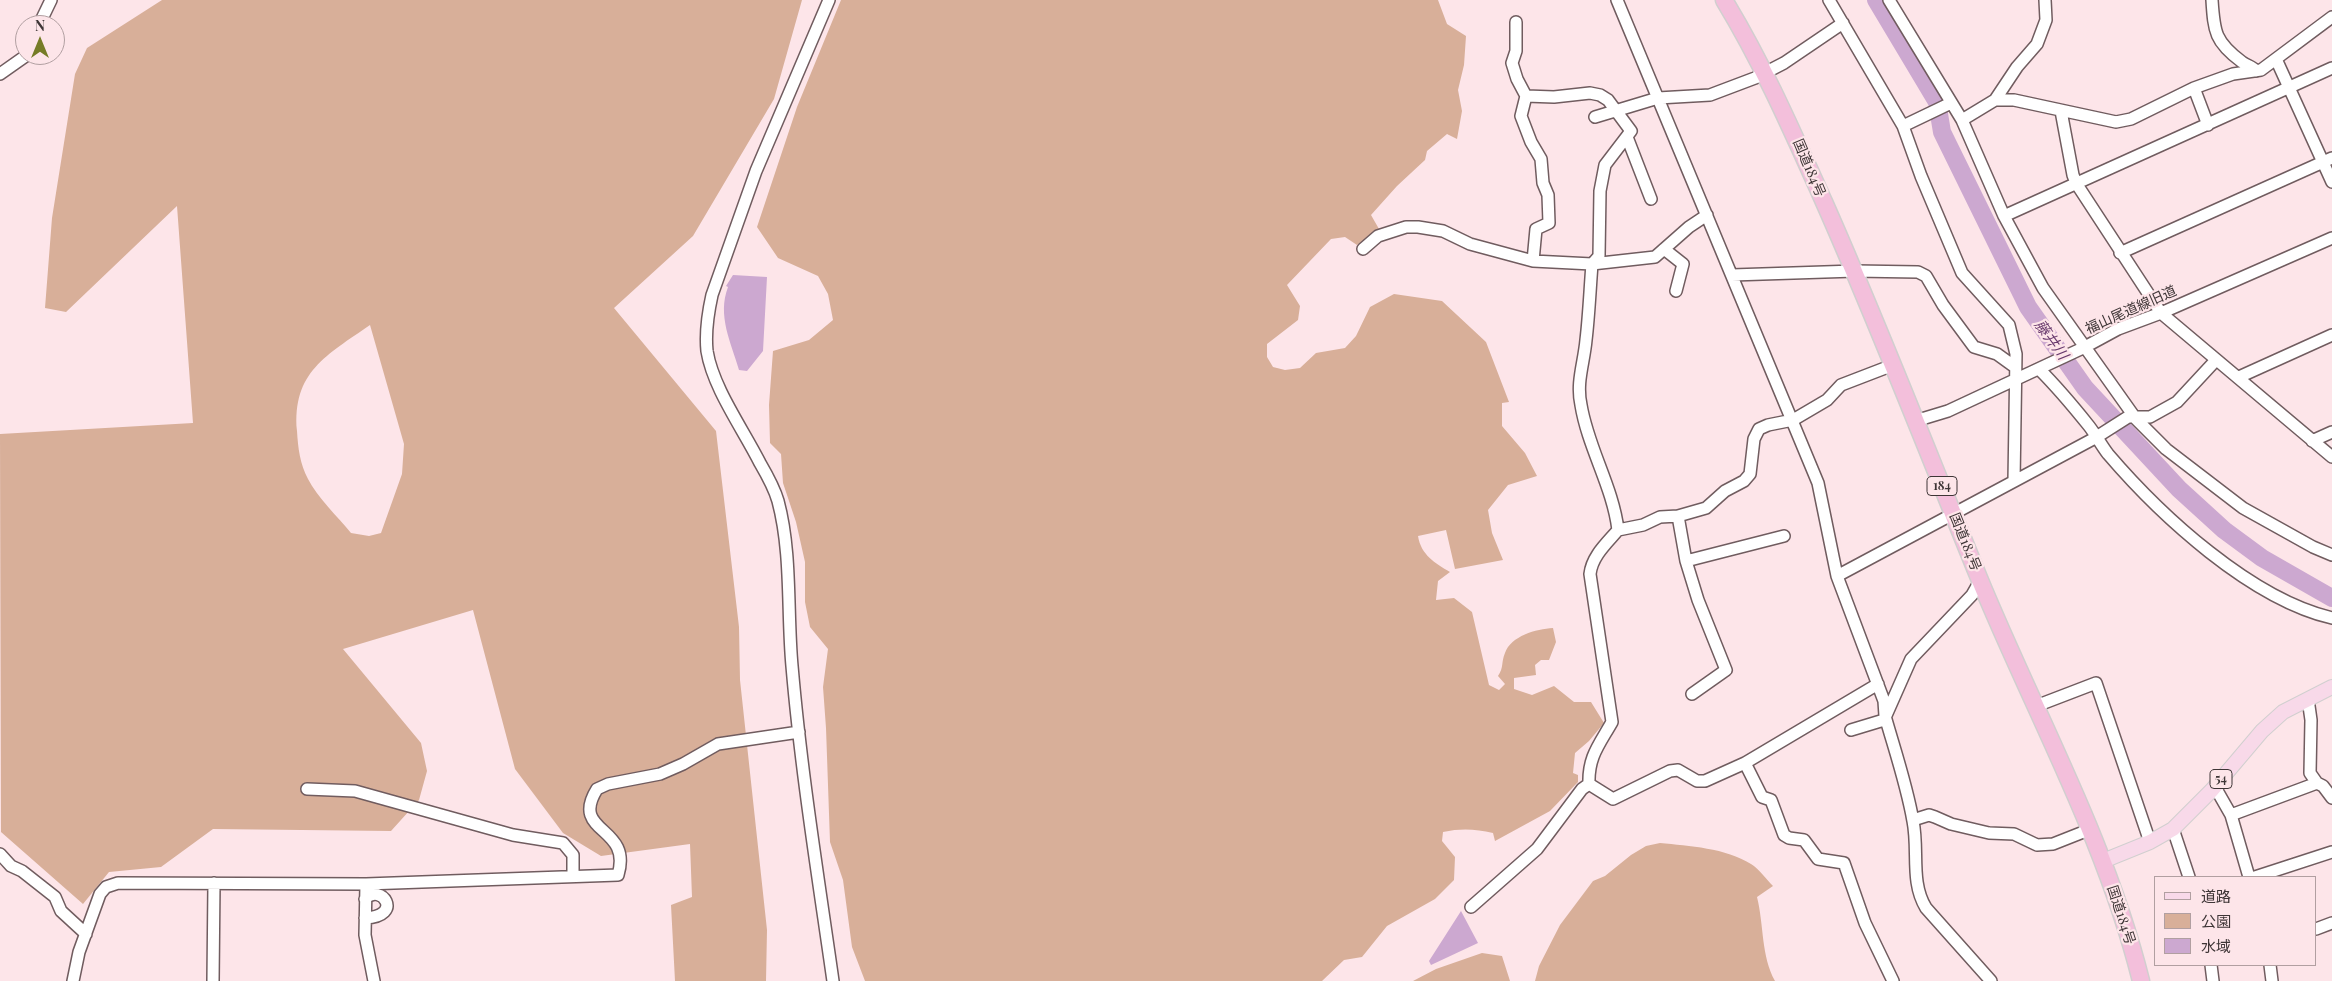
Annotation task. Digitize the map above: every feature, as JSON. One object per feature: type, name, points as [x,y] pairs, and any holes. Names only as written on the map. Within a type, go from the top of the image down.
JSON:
[{"type":"highway","name":"国道184号","points":[[1724,0],[1764,72],[1801,147],[1855,271],[1980,581],[2091,829],[2141,981]]},
{"type":"main road","name":"54","points":[[2103,862],[2150,842],[2173,828],[2215,787],[2262,731],[2283,712],[2332,687]]},
{"type":"street","points":[[44,15],[51,0]]},
{"type":"street","points":[[828,0],[749,190],[712,294],[706,334],[708,352],[724,397],[778,500],[785,539],[792,666],[799,732],[832,981]]},
{"type":"street","points":[[1617,0],[1818,483],[1837,576],[1884,702],[1913,820],[1916,838],[1916,883],[1919,898],[1991,981]]},
{"type":"street","points":[[1829,0],[1902,126],[1962,273],[2009,325],[2016,354],[2014,481]]},
{"type":"street","points":[[1889,0],[1949,105],[1962,120],[2004,216],[2043,288],[2132,418],[2166,449],[2244,508],[2313,547],[2332,555]]},
{"type":"street","points":[[1962,120],[1995,100],[2017,67],[2037,44],[2046,20],[2045,0]]},
{"type":"street","points":[[2212,0],[2215,32],[2221,42],[2244,64],[2256,71]]},
{"type":"street","points":[[1995,100],[2014,100],[2116,122],[2140,115],[2194,88],[2233,74],[2261,70],[2332,17]]},
{"type":"street","points":[[1516,22],[1516,51],[1512,64],[1526,96],[1522,116],[1531,142],[1541,159],[1543,183],[1548,195],[1549,223],[1536,229],[1533,261]]},
{"type":"street","points":[[1594,117],[1658,98],[1710,95],[1755,78],[1784,63],[1843,24]]},
{"type":"street","points":[[2276,60],[2328,160],[2332,182]]},
{"type":"street","points":[[0,74],[15,63]]},
{"type":"street","points":[[2004,216],[2332,68]]},
{"type":"street","points":[[2194,88],[2208,125]]},
{"type":"street","points":[[1526,96],[1554,97],[1590,93],[1600,95],[1608,100],[1631,131],[1605,165],[1600,191],[1599,256],[1592,264],[1586,343],[1580,368],[1579,390],[1590,439],[1616,514],[1618,530]]},
{"type":"street","points":[[1902,126],[1949,105]]},
{"type":"street","points":[[2061,111],[2076,183],[2160,313],[2239,377],[2332,458]]},
{"type":"street","points":[[1627,137],[1651,199]]},
{"type":"street","points":[[2120,253],[2328,160]]},
{"type":"street","points":[[1363,249],[1378,236],[1406,227],[1418,227],[1443,231],[1470,244],[1533,261],[1592,264],[1656,257],[1689,226],[1707,215]]},
{"type":"street","name":"福山尾道線旧道","points":[[1915,421],[1948,410],[2016,380],[2118,329],[2160,313],[2332,238]]},
{"type":"street","points":[[1664,249],[1683,264],[1676,291]]},
{"type":"street","points":[[1732,275],[1855,271],[1918,272],[1926,276],[1943,305],[1974,347],[1996,354],[2015,367]]},
{"type":"street","points":[[2239,377],[2332,335]]},
{"type":"street","points":[[1837,576],[2132,418],[2150,417],[2177,402],[2216,360]]},
{"type":"street","points":[[1589,784],[1588,767],[1612,722],[1590,574],[1591,564],[1596,557],[1618,530],[1643,525],[1660,517],[1678,516],[1706,508],[1725,491],[1744,481],[1750,474],[1754,439],[1759,430],[1768,425],[1792,420],[1827,400],[1841,385],[1893,365]]},
{"type":"street","points":[[2043,367],[2090,428],[2153,500],[2220,559],[2251,581],[2288,602],[2332,618]]},
{"type":"street","points":[[2312,441],[2332,432]]},
{"type":"street","points":[[1678,516],[1686,561],[1698,600],[1726,670],[1692,694]]},
{"type":"street","points":[[1686,561],[1784,536]]},
{"type":"street","points":[[1851,730],[1884,720],[1910,659],[1972,595],[1980,581]]},
{"type":"street","points":[[2036,706],[2096,683],[2150,842]]},
{"type":"street","points":[[1589,784],[1614,799],[1670,771],[1678,770],[1697,780],[1705,781],[1745,763],[1878,684]]},
{"type":"street","points":[[2308,699],[2311,720],[2310,772],[2316,783],[2323,786],[2332,798]]},
{"type":"street","points":[[73,981],[86,934],[100,894],[106,887],[118,883],[430,883],[573,875],[618,875],[622,862],[614,840],[596,825],[591,817],[589,806],[597,788],[608,784],[660,774],[683,764],[718,744],[799,732]]},
{"type":"street","points":[[1745,763],[1762,798],[1771,800],[1784,835],[1789,838],[1804,840],[1818,859],[1844,863],[1864,923],[1893,981]]},
{"type":"street","points":[[2231,815],[2316,783]]},
{"type":"street","points":[[1471,907],[1537,849],[1582,788],[1589,784]]},
{"type":"street","points":[[2215,787],[2231,815],[2249,876]]},
{"type":"street","points":[[307,790],[355,791],[513,835],[563,843],[572,855],[573,875]]},
{"type":"street","points":[[1913,820],[1929,815],[1935,816],[1950,824],[1982,832],[2014,834],[2037,845],[2053,844],[2091,829]]},
{"type":"street","points":[[2173,828],[2189,876]]},
{"type":"street","points":[[2259,876],[2332,852]]},
{"type":"street","points":[[0,854],[11,866],[22,871],[55,896],[61,911],[86,934]]},
{"type":"street","points":[[213,981],[214,883]]},
{"type":"street","points":[[366,884],[365,935],[374,981]]},
{"type":"street","points":[[365,899],[371,894],[377,894],[384,898],[387,904],[385,912],[380,916],[365,918]]},
{"type":"street","points":[[2317,929],[2332,924]]},
{"type":"street","points":[[2211,966],[2213,981]]},
{"type":"street","points":[[2270,966],[2272,981]]},
{"type":"green space","points":[[162,0],[802,0],[774,99],[693,236],[614,308],[716,431],[739,627],[740,680],[767,930],[766,981],[675,981],[671,905],[692,897],[690,844],[601,856],[563,833],[515,769],[473,610],[343,649],[421,743],[427,771],[419,800],[391,831],[213,829],[161,867],[109,872],[83,904],[1,832],[0,434],[193,423],[177,206],[66,312],[45,308],[52,218],[75,74],[87,48]],"holes":[[[370,325],[404,444],[402,474],[381,533],[369,536],[351,533],[317,493],[308,479],[301,462],[297,437],[297,411],[300,394],[307,379],[327,356]]]},
{"type":"green space","points":[[841,0],[1438,0],[1447,24],[1466,36],[1464,65],[1458,90],[1462,111],[1457,139],[1447,134],[1427,151],[1425,160],[1397,186],[1371,215],[1379,229],[1357,245],[1345,237],[1331,239],[1287,285],[1300,306],[1298,320],[1267,344],[1267,357],[1273,367],[1285,370],[1300,368],[1316,353],[1345,348],[1356,336],[1370,307],[1394,294],[1442,301],[1486,342],[1509,402],[1502,403],[1502,426],[1525,453],[1537,476],[1508,485],[1488,510],[1492,533],[1503,560],[1455,569],[1446,530],[1418,536],[1425,553],[1434,562],[1450,572],[1438,581],[1436,600],[1454,598],[1472,612],[1489,685],[1499,690],[1505,684],[1498,676],[1508,647],[1525,634],[1553,628],[1556,642],[1549,660],[1541,660],[1535,665],[1536,675],[1514,678],[1514,689],[1532,695],[1554,686],[1574,702],[1591,702],[1604,723],[1589,741],[1575,753],[1573,773],[1578,775],[1578,782],[1550,811],[1495,841],[1493,833],[1474,830],[1443,832],[1442,841],[1455,857],[1454,880],[1435,899],[1387,926],[1362,957],[1344,960],[1322,981],[865,981],[852,947],[843,880],[830,842],[823,687],[828,649],[810,627],[805,602],[805,562],[796,522],[783,483],[781,454],[770,443],[769,405],[773,351],[809,340],[833,320],[828,294],[818,276],[778,258],[757,227],[797,107]]},
{"type":"green space","points":[[1660,843],[1683,845],[1730,854],[1754,866],[1773,886],[1757,897],[1767,961],[1775,981],[1535,981],[1539,966],[1560,925],[1593,881],[1605,876],[1631,855],[1646,846]]},
{"type":"green space","points":[[1482,953],[1502,956],[1510,981],[1413,981],[1436,969]]},
{"type":"water","points":[[733,275],[767,277],[763,351],[747,371],[739,370],[726,329],[724,308],[728,287],[726,286]]},
{"type":"water","points":[[1461,911],[1478,943],[1431,965],[1429,961]]},
{"type":"waterway","name":"藤井川","points":[[1876,0],[1937,102],[1942,132],[2028,307],[2085,388],[2179,489],[2224,530],[2262,558],[2332,598]]}]
